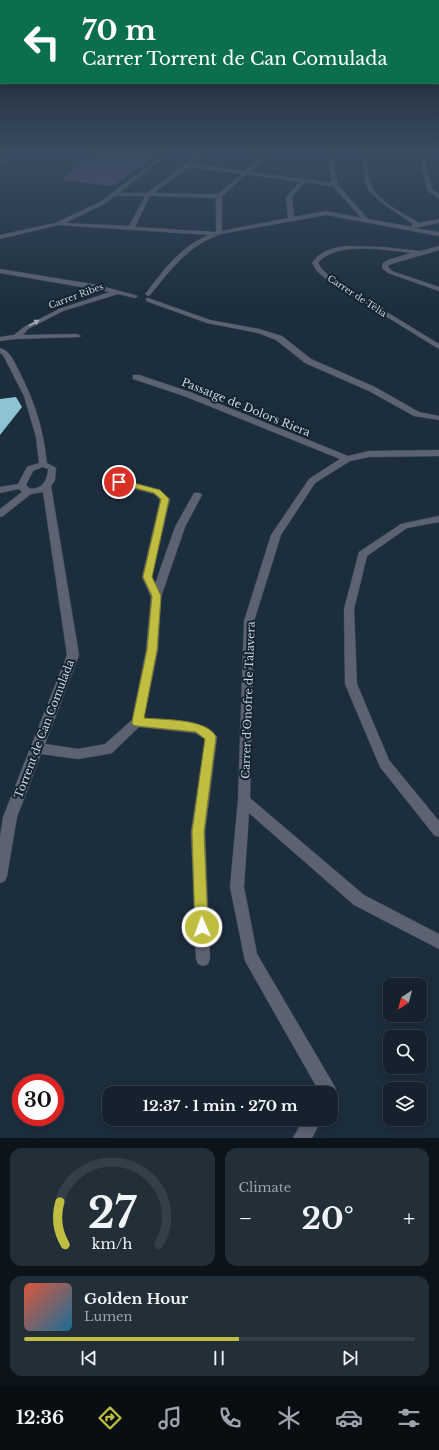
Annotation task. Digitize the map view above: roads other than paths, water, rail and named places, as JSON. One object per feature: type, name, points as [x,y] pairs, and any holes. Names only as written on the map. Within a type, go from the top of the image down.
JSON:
[{"type":"street","points":[[0,237],[57,224],[100,204]]},
{"type":"street","points":[[131,229],[143,204]]},
{"type":"street","points":[[219,204],[219,233]]},
{"type":"street","points":[[290,204],[291,219]]},
{"type":"street","points":[[352,204],[365,219]]},
{"type":"street","points":[[388,204],[418,225]]},
{"type":"street","points":[[148,297],[186,249],[204,238],[219,233],[326,214],[365,219],[439,233]]},
{"type":"street","points":[[406,226],[439,221]]},
{"type":"street","points":[[432,223],[439,233]]},
{"type":"street","points":[[57,224],[219,233]]},
{"type":"street","points":[[197,232],[204,238]]},
{"type":"street","name":"Carrer de Tèlia","points":[[423,253],[349,247],[328,251],[316,259],[315,263],[319,270],[329,279],[439,347]]},
{"type":"street","points":[[439,248],[390,261],[385,264],[385,268],[390,272],[439,289]]},
{"type":"street","points":[[0,271],[135,296],[140,293],[185,315],[209,322],[259,331],[279,338],[308,361],[372,389],[417,414],[439,418]]},
{"type":"street","name":"Carrer Ribes","points":[[16,337],[26,328],[61,310],[117,292]]},
{"type":"street","points":[[0,339],[16,337],[77,336]]},
{"type":"street","points":[[0,350],[6,354],[28,396],[40,437],[43,464]]},
{"type":"street","name":"Passatge de Dolors Riera","points":[[136,377],[187,394],[347,459]]},
{"type":"street","name":"Carrer d'Onofre de Talavera","points":[[325,1086],[250,956],[237,887],[244,800],[249,621],[276,535],[312,481],[347,459],[369,454],[439,453]]},
{"type":"street","points":[[0,490],[25,489],[37,492],[47,487],[53,474],[52,468],[43,464],[30,469],[25,489],[0,514]]},
{"type":"street","points":[[119,482],[157,492],[165,499],[147,577],[156,596]]},
{"type":"street","name":"Torrent de Can Comulada","points":[[0,876],[10,817],[73,654],[47,487]]},
{"type":"street","points":[[37,748],[78,754],[108,749],[137,722],[152,650],[156,596],[180,527],[197,494]]},
{"type":"street","points":[[439,519],[404,526],[362,554],[349,609],[351,684],[384,763],[439,831]]},
{"type":"street","points":[[137,722],[198,728],[211,737],[198,832],[202,959]]},
{"type":"street","points":[[244,800],[359,900],[439,942]]},
{"type":"street","points":[[302,1138],[310,1126]]}]
